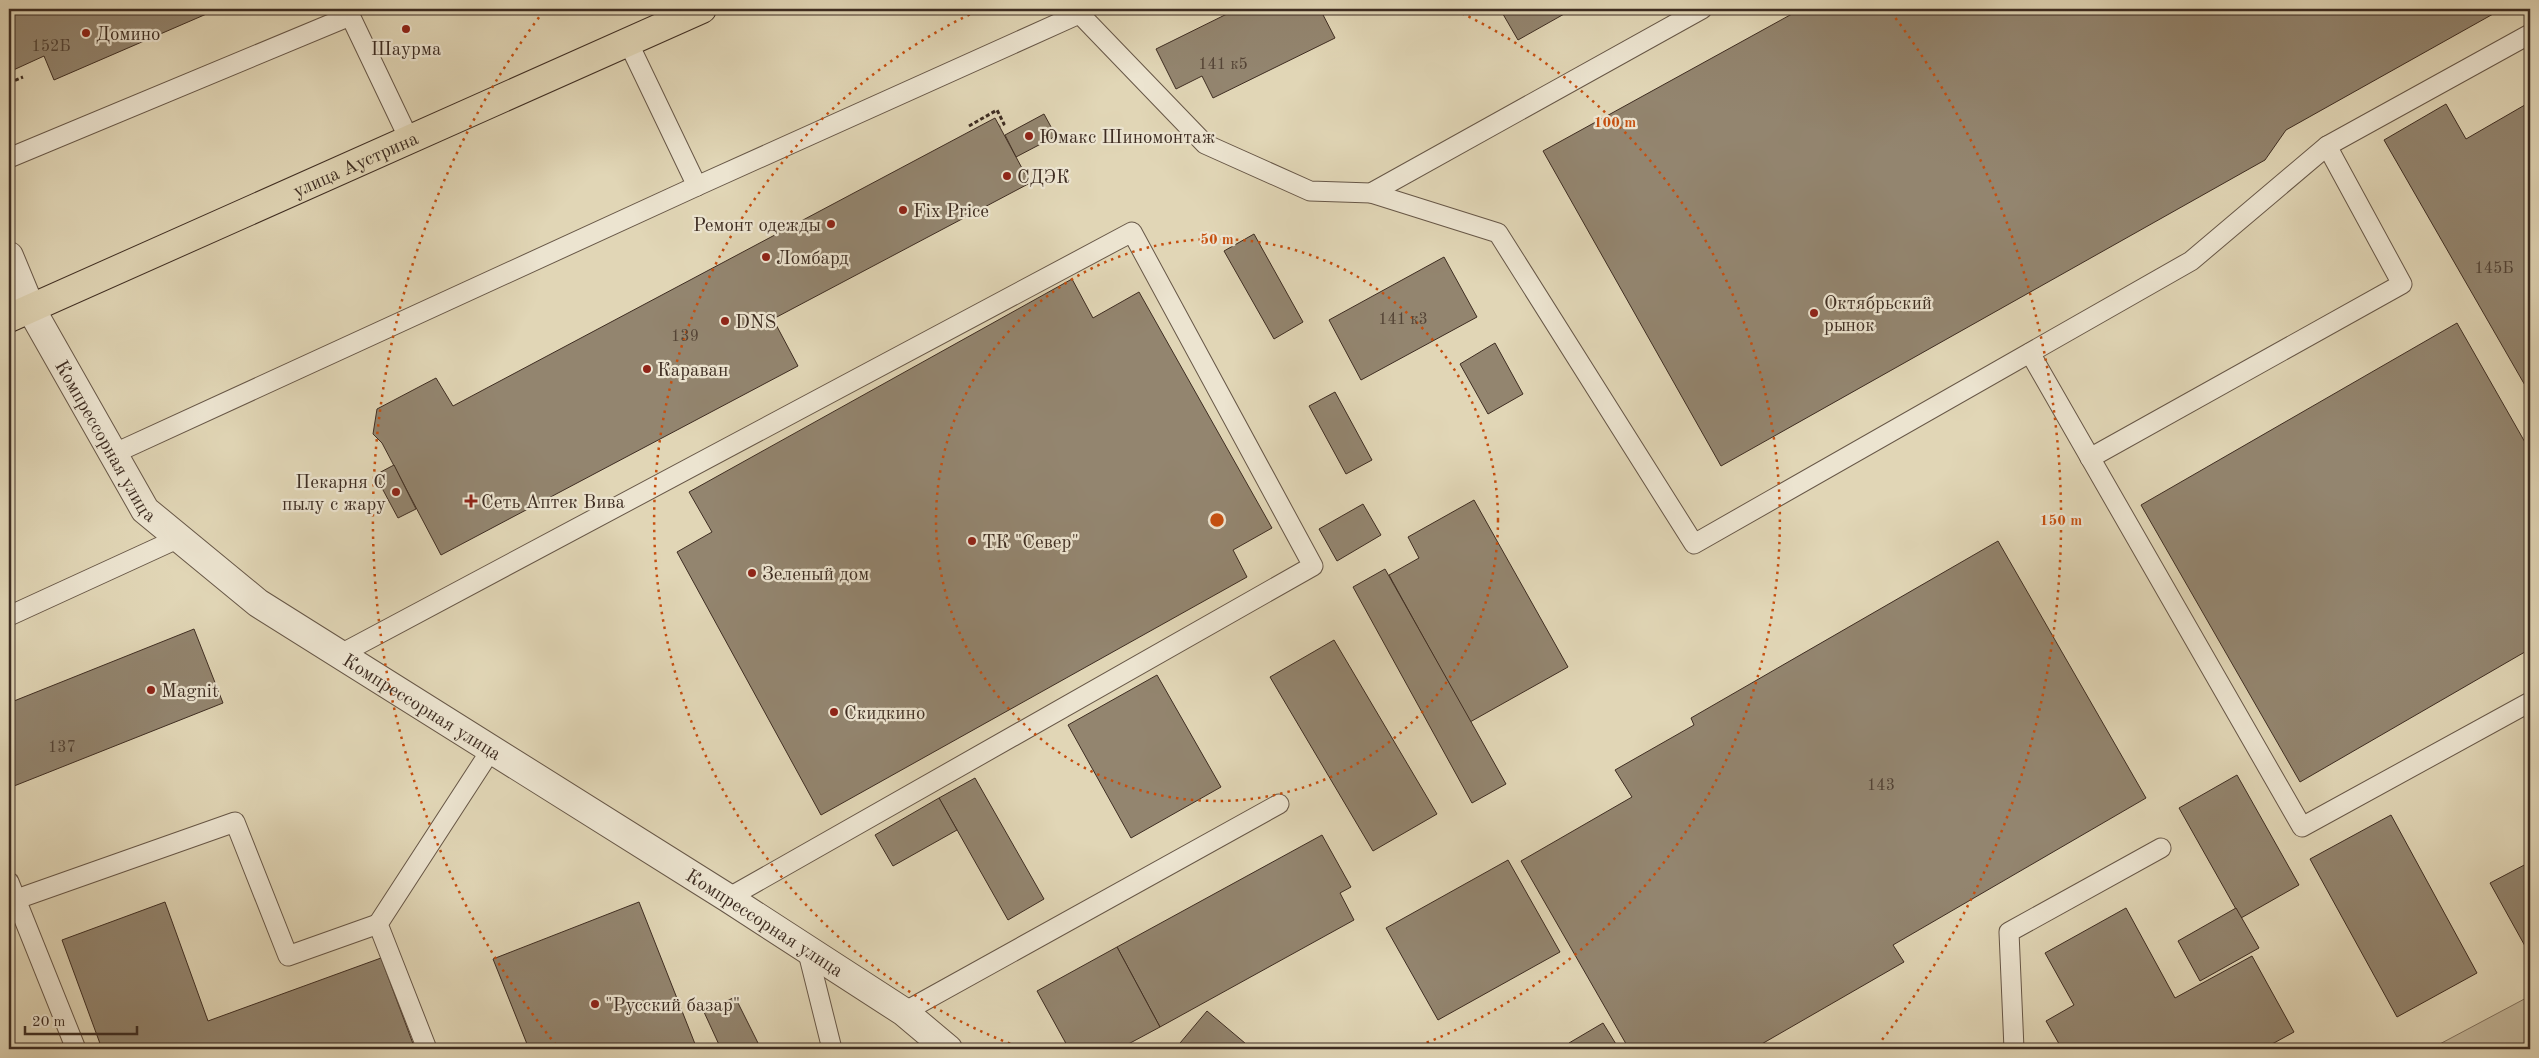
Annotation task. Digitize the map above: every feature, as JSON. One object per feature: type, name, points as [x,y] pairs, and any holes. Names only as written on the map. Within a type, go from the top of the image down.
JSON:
[{"type":"main road","name":"улица Аустрина","points":[[20,313],[702,9]]},
{"type":"street","name":"Компрессорная улица","points":[[9,256],[20,313],[113,454],[145,510],[258,603],[807,949],[904,1012],[948,1049]]},
{"type":"lane","points":[[1371,193],[1702,9]]},
{"type":"lane","points":[[113,454],[1077,11],[1204,144],[1310,191],[1371,193],[1498,233],[1694,544],[2192,261],[2327,146],[2530,34]]},
{"type":"lane","points":[[9,158],[348,12],[409,139]]},
{"type":"lane","points":[[628,42],[698,186]]},
{"type":"lane","points":[[2090,458],[2402,284],[2327,146]]},
{"type":"lane","points":[[338,655],[1132,232],[1313,566],[728,898]]},
{"type":"lane","points":[[2030,353],[2302,827],[2530,702]]},
{"type":"lane","points":[[9,616],[179,538]]},
{"type":"lane","points":[[17,900],[235,822],[288,956],[378,924],[491,750]]},
{"type":"lane","points":[[904,1012],[1279,804]]},
{"type":"lane","points":[[2014,1049],[2010,932],[2161,848]]},
{"type":"lane","points":[[9,882],[76,1049]]},
{"type":"lane","points":[[378,924],[427,1049]]},
{"type":"lane","points":[[807,949],[832,1049]]},
{"type":"path","points":[[9,83],[23,77]]},
{"type":"path","points":[[968,126],[997,110],[1004,124],[1000,126]]},
{"type":"shaded area","points":[[2530,996],[2530,1049],[2431,1049],[2436,1046]]},
{"type":"building","name":"Домино","points":[[9,9],[218,9],[54,80],[44,56],[9,72]]},
{"type":"building","points":[[1237,9],[1320,9],[1335,38],[1213,98],[1202,76],[1176,89],[1156,49]]},
{"type":"building","points":[[1500,9],[1573,9],[1518,40]]},
{"type":"building","name":"Октябрьский рынок","points":[[1801,9],[2502,9],[2286,130],[2265,160],[1721,466],[1543,151]]},
{"type":"building","points":[[2530,102],[2530,394],[2384,140],[2446,104],[2466,139]]},
{"type":"building","points":[[1044,114],[1056,136],[1016,157],[1005,135]]},
{"type":"building","points":[[995,118],[1030,183],[773,319],[798,366],[441,555],[382,443],[373,434],[377,409],[436,378],[453,406]]},
{"type":"building","points":[[1254,234],[1303,322],[1274,339],[1224,251]]},
{"type":"building","points":[[1444,257],[1477,317],[1361,380],[1329,320]]},
{"type":"building","name":"ТК \"Север\"","points":[[1072,279],[1093,318],[1139,292],[1272,528],[1233,550],[1247,577],[821,815],[677,552],[712,532],[689,492]]},
{"type":"building","points":[[2457,323],[2530,451],[2530,649],[2300,782],[2141,505]]},
{"type":"building","points":[[1495,343],[1523,394],[1488,414],[1460,364]]},
{"type":"building","points":[[1335,392],[1372,460],[1346,474],[1309,406]]},
{"type":"building","name":"Пекарня С пылу с жару","points":[[394,465],[416,509],[398,518],[375,475]]},
{"type":"building","points":[[1474,500],[1568,667],[1470,722],[1389,575],[1419,558],[1408,537]]},
{"type":"building","points":[[1363,504],[1381,535],[1337,561],[1319,529]]},
{"type":"building","points":[[1998,541],[2146,798],[1893,945],[1904,962],[1753,1049],[1629,1049],[1521,861],[1632,797],[1615,770],[1694,725],[1691,718]]},
{"type":"building","points":[[1385,569],[1506,784],[1472,803],[1353,587]]},
{"type":"building","points":[[194,629],[223,703],[9,788],[9,703]]},
{"type":"building","points":[[1334,640],[1437,814],[1373,851],[1270,677]]},
{"type":"building","points":[[1157,675],[1221,787],[1131,838],[1068,725]]},
{"type":"building","points":[[2237,775],[2299,885],[2241,918],[2179,808]]},
{"type":"building","points":[[975,778],[1044,899],[1008,920],[939,798]]},
{"type":"building","points":[[939,798],[957,830],[893,866],[875,835]]},
{"type":"building","points":[[2391,815],[2477,973],[2397,1017],[2310,859]]},
{"type":"building","points":[[1322,835],[1351,887],[1340,893],[1354,920],[1160,1027],[1117,947]]},
{"type":"building","points":[[1508,860],[1560,952],[1438,1020],[1386,928]]},
{"type":"building","points":[[2530,862],[2530,955],[2490,883]]},
{"type":"building","points":[[165,902],[208,1021],[381,958],[415,1049],[102,1049],[62,940]]},
{"type":"building","name":"\"Русский базар\"","points":[[639,902],[697,1049],[529,1049],[493,959]]},
{"type":"building","points":[[2126,908],[2175,998],[2252,956],[2294,1032],[2263,1049],[2062,1049],[2046,1021],[2074,1005],[2045,953]]},
{"type":"building","points":[[2236,908],[2259,948],[2200,981],[2178,941]]},
{"type":"building","points":[[1117,947],[1160,1027],[1119,1049],[1069,1049],[1037,991]]},
{"type":"building","name":"\"Русский базар\"","points":[[735,997],[761,1049],[721,1049],[704,1012]]},
{"type":"building","points":[[1207,1011],[1252,1049],[1175,1049]]},
{"type":"building","points":[[1603,1023],[1619,1049],[1573,1049],[1569,1043]]},
{"type":"building","name":"\"Русский базар\"","points":[[775,1044],[778,1049],[763,1049]]},
{"type":"place","name":"Шаурма","points":[[406,29]]},
{"type":"place","name":"Домино","points":[[86,33]]},
{"type":"place","name":"Юмакс Шиномонтаж","points":[[1029,136]]},
{"type":"place","name":"СДЭК","points":[[1007,176]]},
{"type":"place","name":"Fix Price","points":[[903,210]]},
{"type":"place","name":"Ремонт одежды","points":[[831,224]]},
{"type":"place","name":"Ломбард","points":[[766,257]]},
{"type":"place","name":"Октябрьский рынок","points":[[1814,313]]},
{"type":"place","name":"DNS","points":[[725,321]]},
{"type":"place","name":"Караван","points":[[647,369]]},
{"type":"place","name":"Пекарня С пылу с жару","points":[[396,492]]},
{"type":"place","name":"Сеть Аптек Вива","points":[[471,501]]},
{"type":"place","name":"ТК \"Север\"","points":[[972,541]]},
{"type":"place","name":"Зеленый дом","points":[[752,573]]},
{"type":"place","name":"Magnit","points":[[151,690]]},
{"type":"place","name":"Скидкино","points":[[834,712]]},
{"type":"place","name":"\"Русский базар\"","points":[[595,1004]]}]
